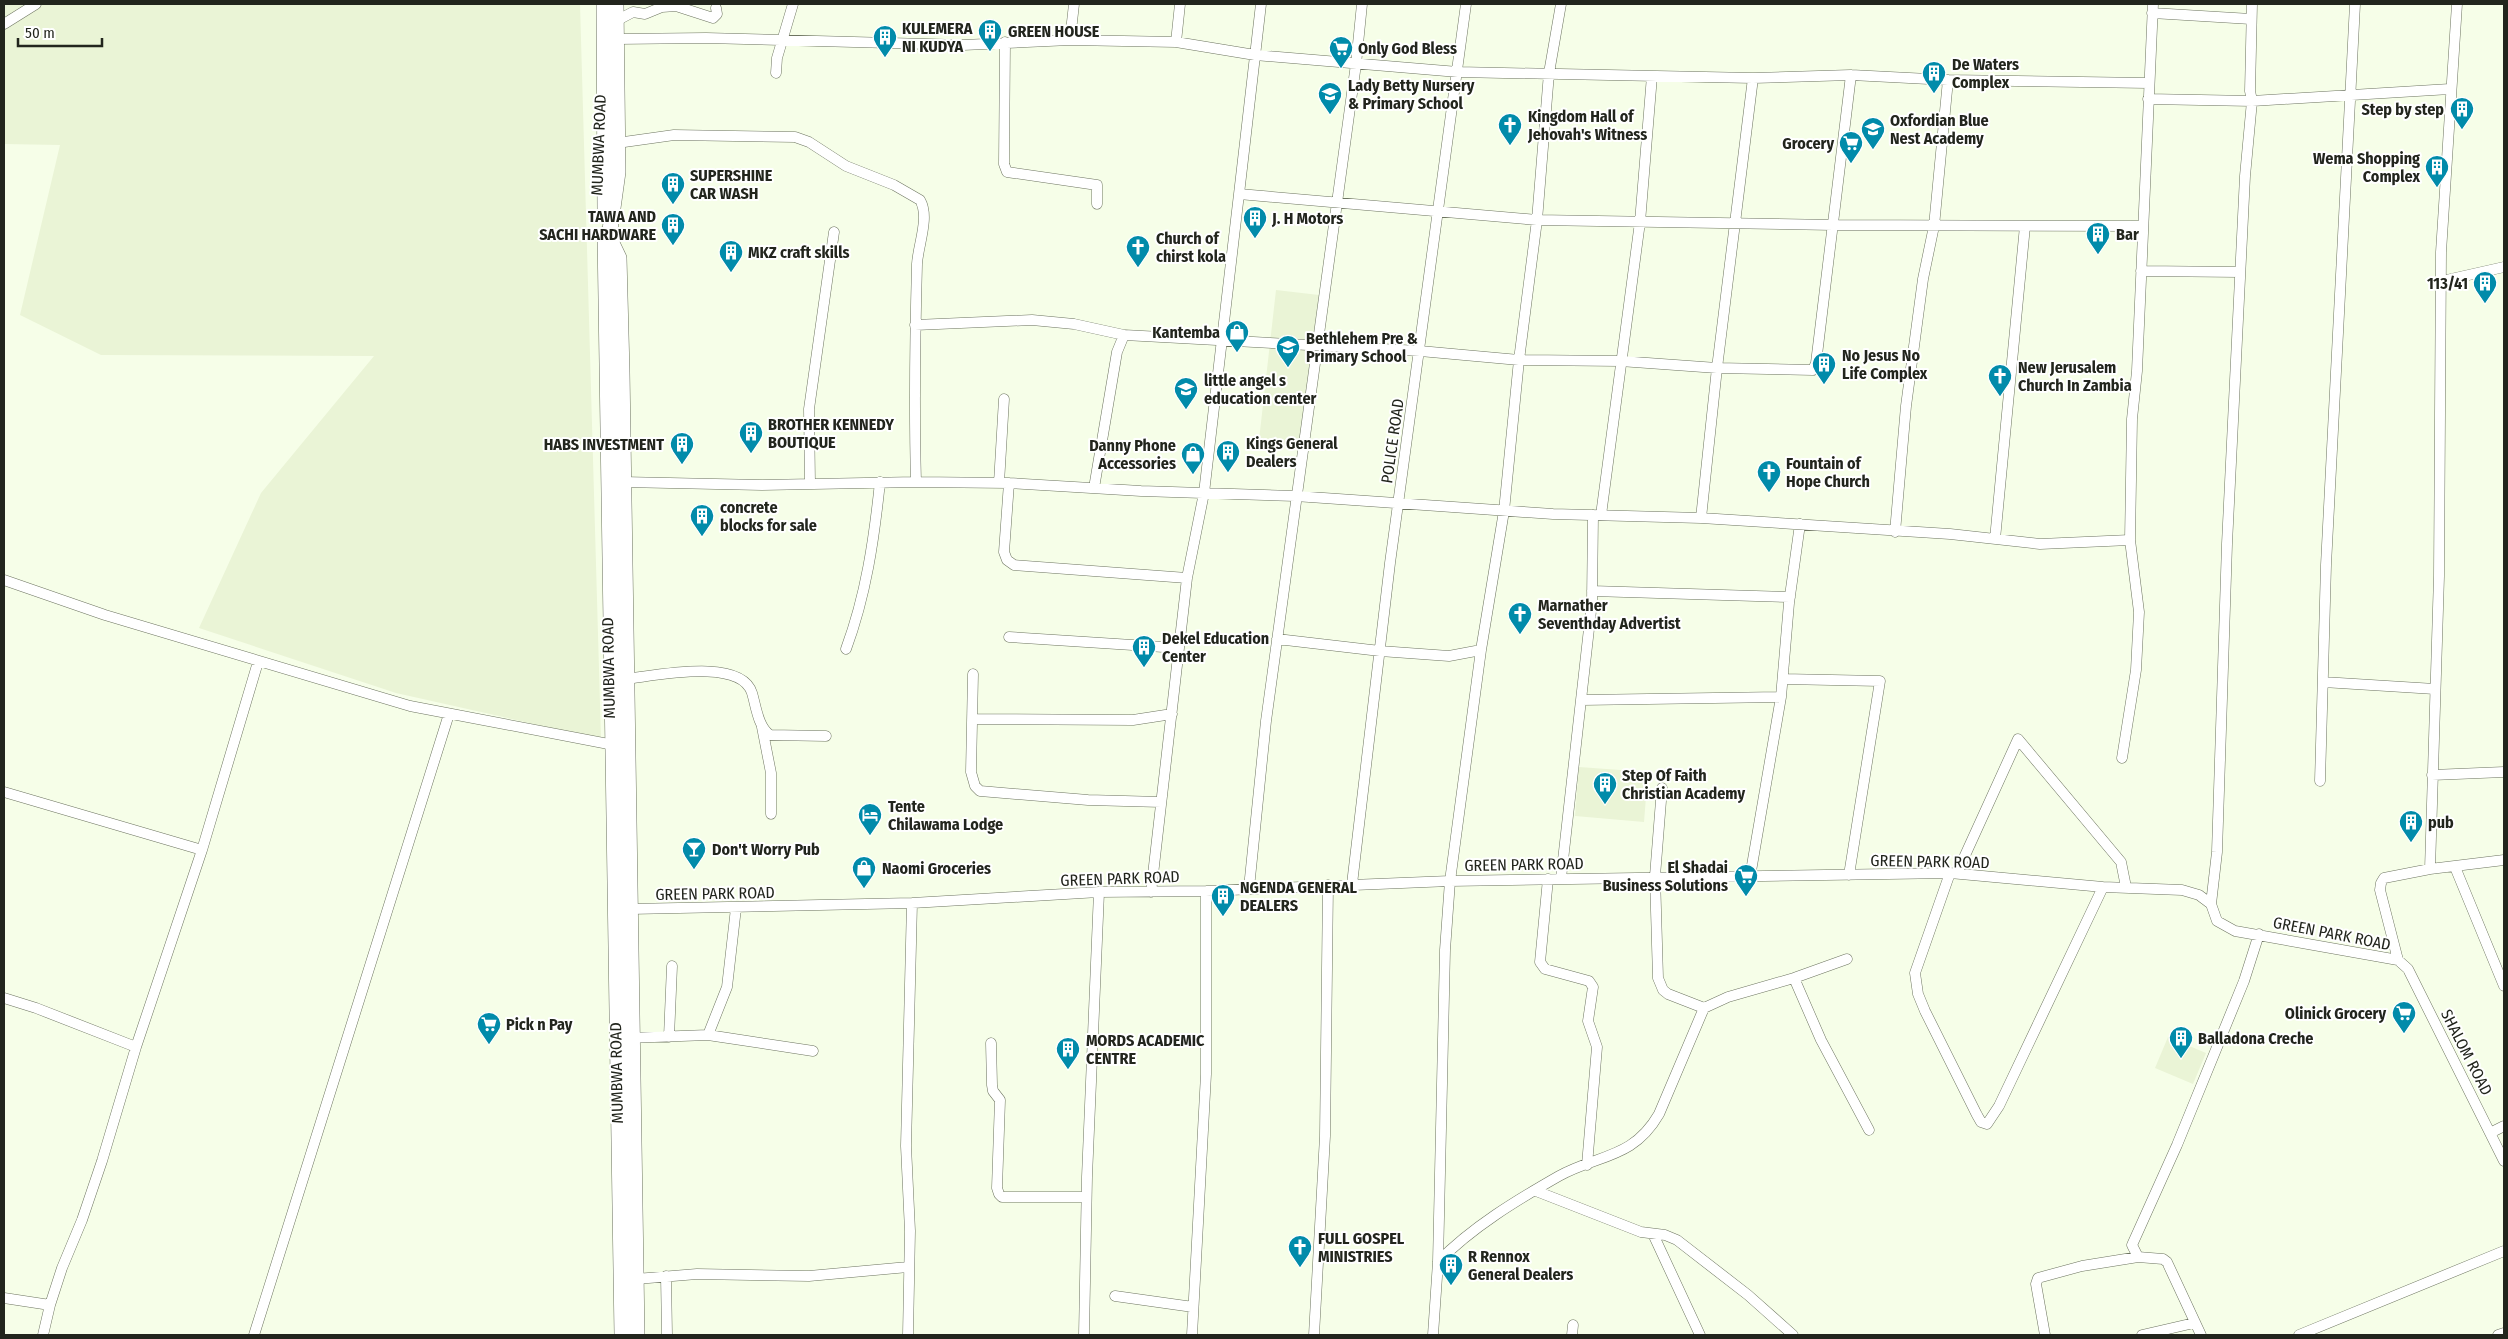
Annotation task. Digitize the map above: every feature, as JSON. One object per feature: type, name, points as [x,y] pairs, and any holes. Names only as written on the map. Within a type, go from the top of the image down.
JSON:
[{"type":"main road","name":"MUMBWA ROAD","points":[[604,4],[604,198],[618,619],[626,1038],[637,1335]]},
{"type":"main road","name":"MUMBWA ROAD","points":[[616,4],[618,172],[609,237],[619,258],[622,482],[618,619],[625,679],[620,746],[630,909],[626,1038],[622,1335]]},
{"type":"street","points":[[4,24],[36,4]]},
{"type":"street","points":[[776,73],[777,58],[793,4]]},
{"type":"street","points":[[1070,40],[1074,4]]},
{"type":"street","points":[[1176,42],[1180,4]]},
{"type":"street","points":[[1151,892],[1187,578],[1204,493],[1261,4]]},
{"type":"street","points":[[1249,888],[1295,496],[1318,345],[1356,64],[1362,4]]},
{"type":"street","name":"POLICE ROAD","points":[[1352,884],[1398,505],[1466,4]]},
{"type":"street","points":[[1433,1335],[1438,1262],[1445,950],[1450,881],[1482,650],[1504,511],[1519,360],[1538,220],[1549,73],[1561,4]]},
{"type":"street","points":[[2210,904],[2217,852],[2224,609],[2240,272],[2252,101],[2250,91],[2252,4]]},
{"type":"street","points":[[2320,780],[2326,565],[2355,4]]},
{"type":"street","points":[[2430,869],[2439,576],[2441,252],[2450,89],[2457,4]]},
{"type":"street","points":[[616,21],[633,12],[645,14],[676,6],[713,18],[717,14],[716,8]]},
{"type":"street","points":[[2122,758],[2136,670],[2139,612],[2130,540],[2132,419],[2141,271],[2152,9],[2251,20]]},
{"type":"street","points":[[616,38],[963,45],[1070,40],[1176,42],[1255,55],[1458,72],[1753,78],[1852,75],[1948,80],[2148,83]]},
{"type":"street","points":[[1005,42],[1004,164],[1007,172],[1097,184],[1097,204]]},
{"type":"street","points":[[915,325],[1032,320],[1074,324],[1124,335],[1420,351],[1519,360],[1620,361],[1717,368],[1813,370],[1816,363],[1852,75]]},
{"type":"street","points":[[1561,878],[1582,700],[1597,515],[1640,222],[1652,76]]},
{"type":"street","points":[[1701,518],[1717,368],[1753,78]]},
{"type":"street","points":[[1895,532],[1906,406],[1923,279],[1934,226],[1948,80]]},
{"type":"street","points":[[2148,100],[2252,101],[2450,89]]},
{"type":"street","points":[[617,143],[674,135],[795,137],[809,142],[846,166],[894,185],[920,200],[924,215],[918,260],[915,325],[916,482]]},
{"type":"street","points":[[1239,194],[1538,220],[1934,226],[2143,226]]},
{"type":"street","points":[[1995,539],[2026,226]]},
{"type":"street","points":[[810,484],[811,391],[834,232]]},
{"type":"street","points":[[2442,281],[2504,267]]},
{"type":"street","points":[[2141,271],[2240,272]]},
{"type":"street","points":[[1094,488],[1117,352],[1124,335]]},
{"type":"street","points":[[1004,399],[1004,552],[1006,560],[1014,564],[1187,578]]},
{"type":"street","points":[[622,482],[810,484],[880,482],[1004,483],[1295,496],[1398,505],[1504,511],[1701,518],[1895,532],[1950,534],[2040,544],[2130,540]]},
{"type":"street","points":[[846,649],[859,615],[870,562],[880,482]]},
{"type":"street","points":[[1750,877],[1781,698],[1790,596],[1800,524]]},
{"type":"street","points":[[4,580],[104,615],[410,706],[620,746]]},
{"type":"street","points":[[1592,591],[1790,596]]},
{"type":"street","points":[[1009,637],[1179,648]]},
{"type":"street","points":[[1277,639],[1380,652],[1449,656],[1482,650]]},
{"type":"street","points":[[43,1335],[50,1305],[102,1161],[136,1047],[202,850],[258,662]]},
{"type":"street","points":[[625,679],[720,671],[737,675],[750,686],[762,726],[771,773],[772,814]]},
{"type":"street","points":[[973,674],[971,772],[975,786],[980,791],[1088,800],[1161,802]]},
{"type":"street","points":[[1783,679],[1880,681],[1850,875]]},
{"type":"street","points":[[2322,682],[2435,689]]},
{"type":"street","points":[[1582,700],[1781,698]]},
{"type":"street","points":[[254,1335],[449,714]]},
{"type":"street","points":[[972,719],[1133,720],[1172,714]]},
{"type":"street","points":[[762,726],[770,735],[826,736]]},
{"type":"street","points":[[2103,887],[1999,1106],[1987,1124],[1981,1122],[1925,1011],[1918,994],[1915,974],[1953,873],[2018,739],[2121,862],[2126,887]]},
{"type":"street","points":[[2432,775],[2504,772]]},
{"type":"street","points":[[1662,788],[1655,876],[1658,978],[1662,990],[1704,1008]]},
{"type":"street","points":[[4,792],[202,850]]},
{"type":"street","points":[[2398,960],[2380,890],[2381,883],[2388,876],[2504,860]]},
{"type":"street","points":[[2455,867],[2504,986]]},
{"type":"street","name":"GREEN PARK ROAD","points":[[630,909],[912,903],[1099,892],[1206,892],[1249,888],[1450,881],[1655,876],[1750,877],[1953,873],[2103,887],[2182,890],[2199,895],[2210,904],[2216,922],[2235,931],[2398,960]]},
{"type":"street","points":[[1548,879],[1540,962],[1545,969],[1590,981],[1593,987],[1588,1021],[1597,1048],[1587,1165]]},
{"type":"street","points":[[1314,1335],[1325,1136],[1328,885]]},
{"type":"street","points":[[1084,1335],[1086,1197],[1099,892]]},
{"type":"street","points":[[1192,1335],[1206,1074],[1206,892]]},
{"type":"street","points":[[908,1335],[910,1232],[906,1146],[912,903]]},
{"type":"street","points":[[708,1035],[727,987],[736,908]]},
{"type":"street","points":[[2138,1257],[2132,1245],[2196,1100],[2244,981],[2259,934]]},
{"type":"street","points":[[1438,1262],[1462,1240],[1518,1200],[1560,1176],[1623,1150],[1650,1130],[1683,1060],[1704,1008],[1728,997],[1794,978],[1847,959]]},
{"type":"street","name":"SHALOM ROAD","points":[[2398,960],[2408,970],[2492,1132],[2504,1160]]},
{"type":"street","points":[[669,1037],[672,966]]},
{"type":"street","points":[[1794,978],[1821,1040],[1869,1130]]},
{"type":"street","points":[[4,998],[36,1008],[136,1047]]},
{"type":"street","points":[[626,1038],[708,1035],[813,1051]]},
{"type":"street","points":[[991,1043],[993,1091],[1000,1100],[998,1194],[1002,1197],[1086,1197]]},
{"type":"street","points":[[2492,1132],[2504,1126]]},
{"type":"street","points":[[1536,1191],[1641,1232],[1677,1240],[1748,1294],[1793,1335]]},
{"type":"street","points":[[1653,1234],[1700,1335]]},
{"type":"street","points":[[2299,1335],[2504,1251]]},
{"type":"street","points":[[2045,1335],[2036,1284],[2038,1278],[2082,1266],[2138,1257],[2163,1259],[2166,1262],[2201,1335]]},
{"type":"street","points":[[636,1279],[724,1274],[809,1276],[908,1267]]},
{"type":"street","points":[[666,1276],[667,1335]]},
{"type":"street","points":[[1115,1296],[1193,1307]]},
{"type":"street","points":[[4,1298],[50,1305]]},
{"type":"street","points":[[1677,1301],[1693,1335]]},
{"type":"street","points":[[2142,1335],[2194,1323]]},
{"type":"street","points":[[2498,1335],[2504,1333]]},
{"type":"shaded area","points":[[4,4],[580,4],[601,739],[396,693],[199,628],[261,493],[374,356],[101,355],[20,315],[60,145],[4,144]]},
{"type":"shaded area","name":"Bethlehem Pre & Primary School","points":[[1276,290],[1319,295],[1299,447],[1259,440]]},
{"type":"shaded area","points":[[1579,767],[1648,772],[1644,822],[1575,816]]},
{"type":"shaded area","points":[[2168,1037],[2206,1053],[2193,1084],[2155,1068]]},
{"type":"place","name":"GREEN HOUSE","points":[[990,52]]},
{"type":"place","name":"KULEMERA NI KUDYA","points":[[885,58]]},
{"type":"place","name":"Only God Bless","points":[[1341,69]]},
{"type":"place","name":"De Waters Complex","points":[[1934,94]]},
{"type":"place","name":"Lady Betty Nursery & Primary School","points":[[1330,115]]},
{"type":"place","name":"Step by step","points":[[2462,130]]},
{"type":"place","name":"Kingdom Hall of Jehovah's Witness","points":[[1510,146]]},
{"type":"place","name":"Oxfordian Blue Nest Academy","points":[[1873,150]]},
{"type":"place","name":"Grocery","points":[[1851,164]]},
{"type":"place","name":"Wema Shopping Complex","points":[[2437,188]]},
{"type":"place","name":"SUPERSHINE CAR WASH","points":[[673,205]]},
{"type":"place","name":"J. H Motors","points":[[1255,239]]},
{"type":"place","name":"TAWA AND SACHI HARDWARE","points":[[673,246]]},
{"type":"place","name":"Bar","points":[[2098,255]]},
{"type":"place","name":"Church of chirst kola","points":[[1138,268]]},
{"type":"place","name":"MKZ craft skills","points":[[731,273]]},
{"type":"place","name":"113/41","points":[[2485,304]]},
{"type":"place","name":"Kantemba","points":[[1237,353]]},
{"type":"place","name":"Bethlehem Pre & Primary School","points":[[1288,368]]},
{"type":"place","name":"No Jesus No Life Complex","points":[[1824,385]]},
{"type":"place","name":"New Jerusalem Church In Zambia","points":[[2000,397]]},
{"type":"place","name":"little angel s education center","points":[[1186,410]]},
{"type":"place","name":"BROTHER KENNEDY BOUTIQUE","points":[[751,454]]},
{"type":"place","name":"HABS INVESTMENT","points":[[682,465]]},
{"type":"place","name":"Kings General Dealers","points":[[1228,473]]},
{"type":"place","name":"Danny Phone Accessories","points":[[1193,475]]},
{"type":"place","name":"Fountain of Hope Church","points":[[1769,493]]},
{"type":"place","name":"concrete blocks for sale","points":[[702,537]]},
{"type":"place","name":"Marnather Seventhday Advertist","points":[[1520,635]]},
{"type":"place","name":"Dekel Education Center","points":[[1144,668]]},
{"type":"place","name":"Step Of Faith Christian Academy","points":[[1605,805]]},
{"type":"place","name":"Tente Chilawama Lodge","points":[[870,836]]},
{"type":"place","name":"pub","points":[[2411,843]]},
{"type":"place","name":"Don't Worry Pub","points":[[694,870]]},
{"type":"place","name":"Naomi Groceries","points":[[864,889]]},
{"type":"place","name":"El Shadai Business Solutions","points":[[1746,897]]},
{"type":"place","name":"NGENDA GENERAL DEALERS","points":[[1223,917]]},
{"type":"place","name":"Olinick Grocery","points":[[2404,1034]]},
{"type":"place","name":"Pick n Pay","points":[[489,1045]]},
{"type":"place","name":"Balladona Creche","points":[[2181,1059]]},
{"type":"place","name":"MORDS ACADEMIC CENTRE","points":[[1068,1070]]},
{"type":"place","name":"FULL GOSPEL MINISTRIES","points":[[1300,1268]]},
{"type":"place","name":"R Rennox General Dealers","points":[[1451,1286]]}]
